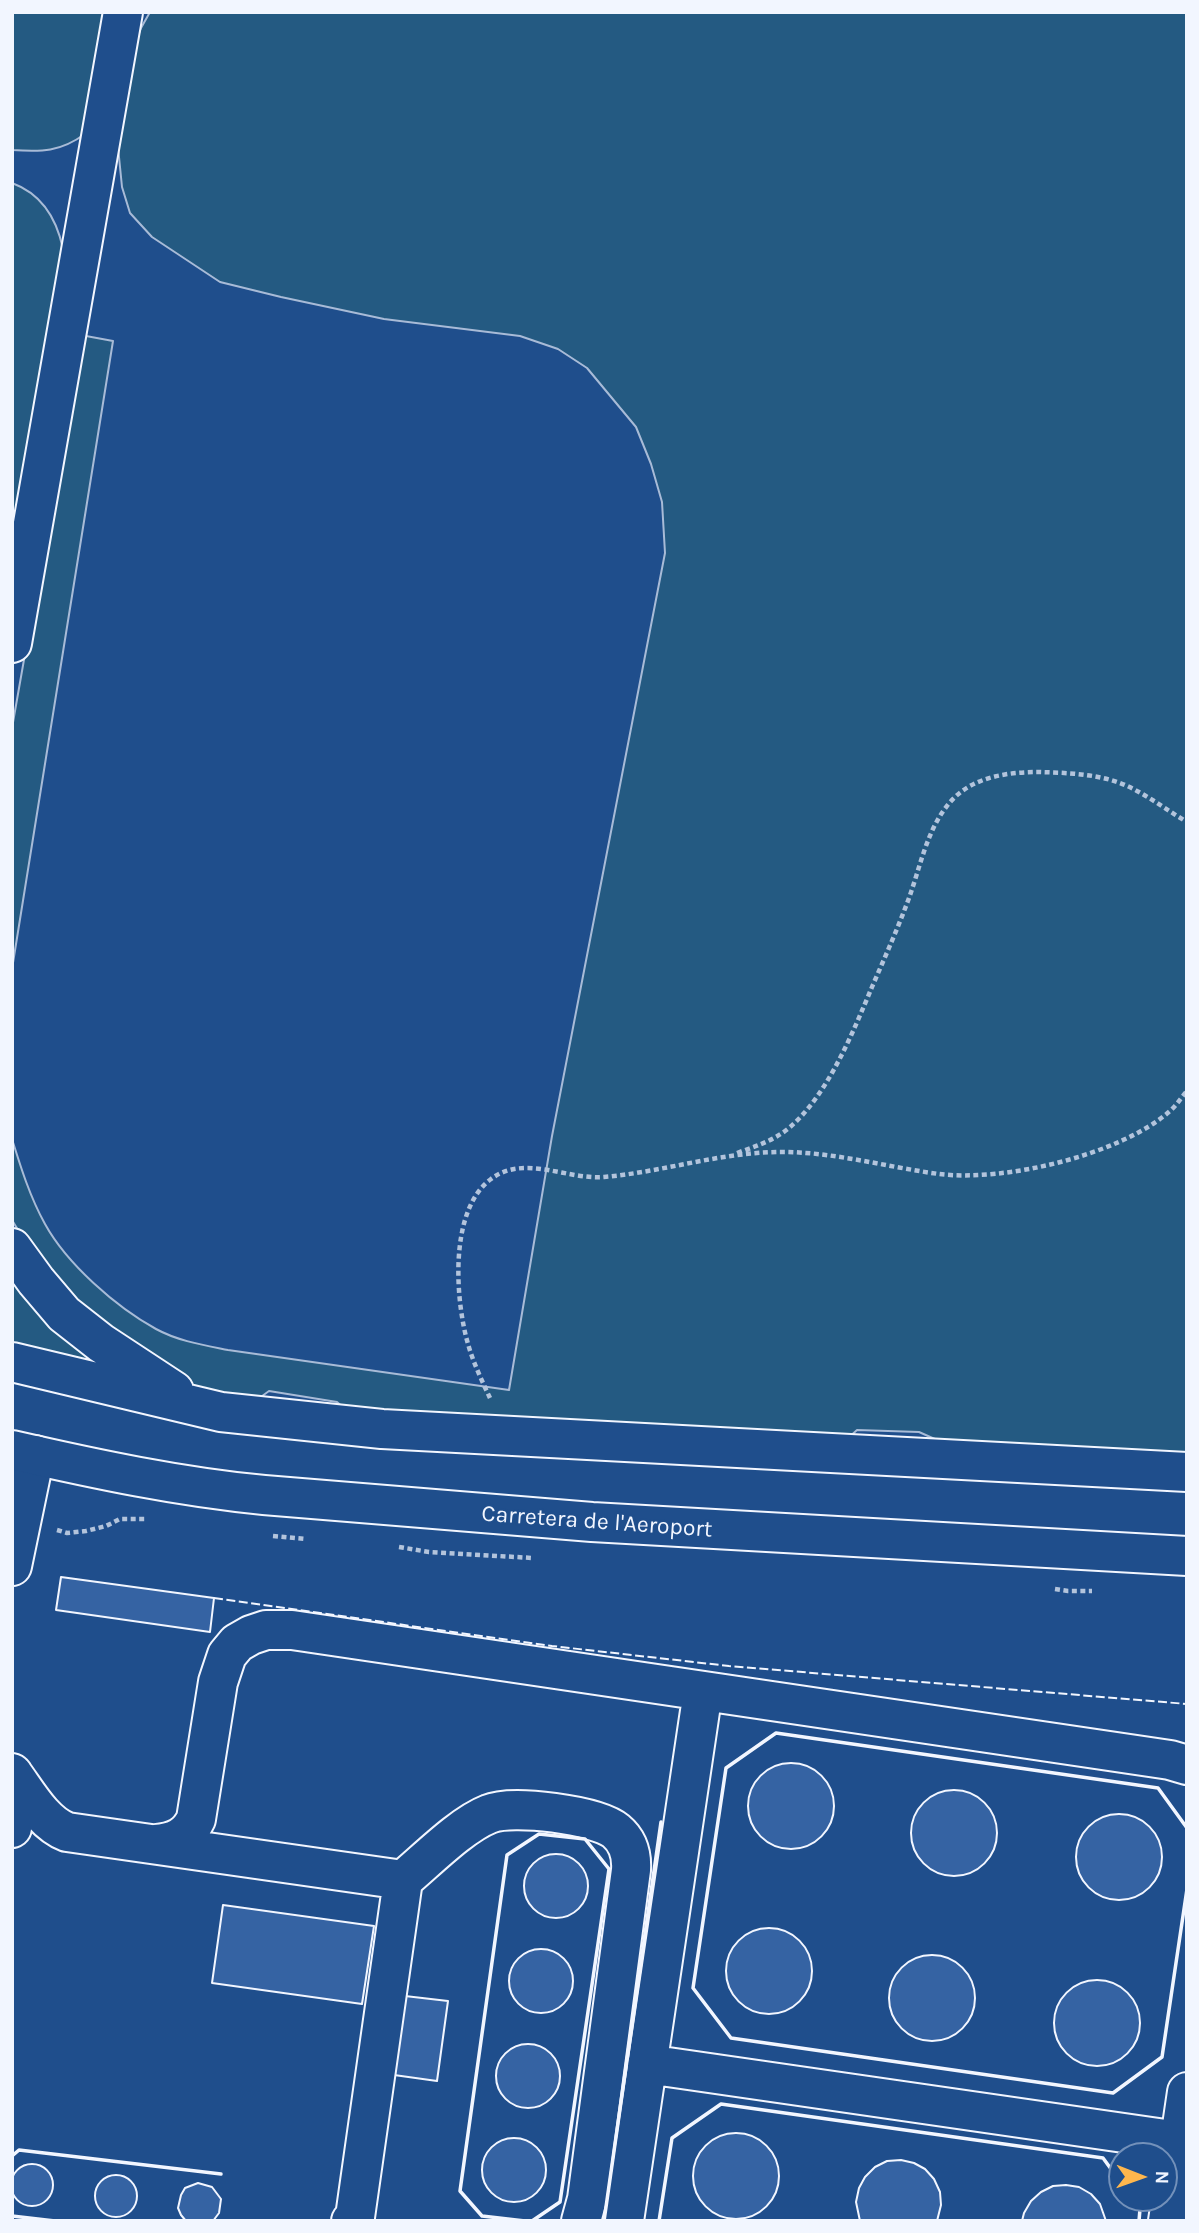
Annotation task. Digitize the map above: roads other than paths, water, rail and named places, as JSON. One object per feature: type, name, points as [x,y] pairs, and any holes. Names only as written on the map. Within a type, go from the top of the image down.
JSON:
[{"type":"main road","points":[[12,643],[122,12]]},
{"type":"main road","points":[[12,1248],[64,1314],[163,1385],[221,1412]]},
{"type":"main road","points":[[12,1362],[221,1412],[382,1429],[1187,1472]]},
{"type":"main road","points":[[12,1566],[24,1452]]},
{"type":"main road","name":"Carretera de l'Aeroport","points":[[24,1452],[216,1490],[476,1514],[1187,1556]]},
{"type":"main road","points":[[156,1844],[184,1836],[196,1819],[221,1670],[227,1655],[237,1643],[257,1632],[275,1630],[292,1630],[703,1690],[1170,1760],[1187,1765]]},
{"type":"main road","points":[[624,2221],[703,1690]]},
{"type":"main road","points":[[13,1773],[48,1821],[67,1832],[403,1880]]},
{"type":"main road","points":[[12,1828],[16,1791],[13,1773]]},
{"type":"main road","points":[[362,2220],[403,1880],[474,1822],[502,1810],[524,1810],[596,1821],[617,1831],[630,1854],[631,1870],[587,2199],[580,2221]]},
{"type":"main road","points":[[647,2064],[1180,2141]]},
{"type":"main road","points":[[1168,2221],[1187,2092]]}]
